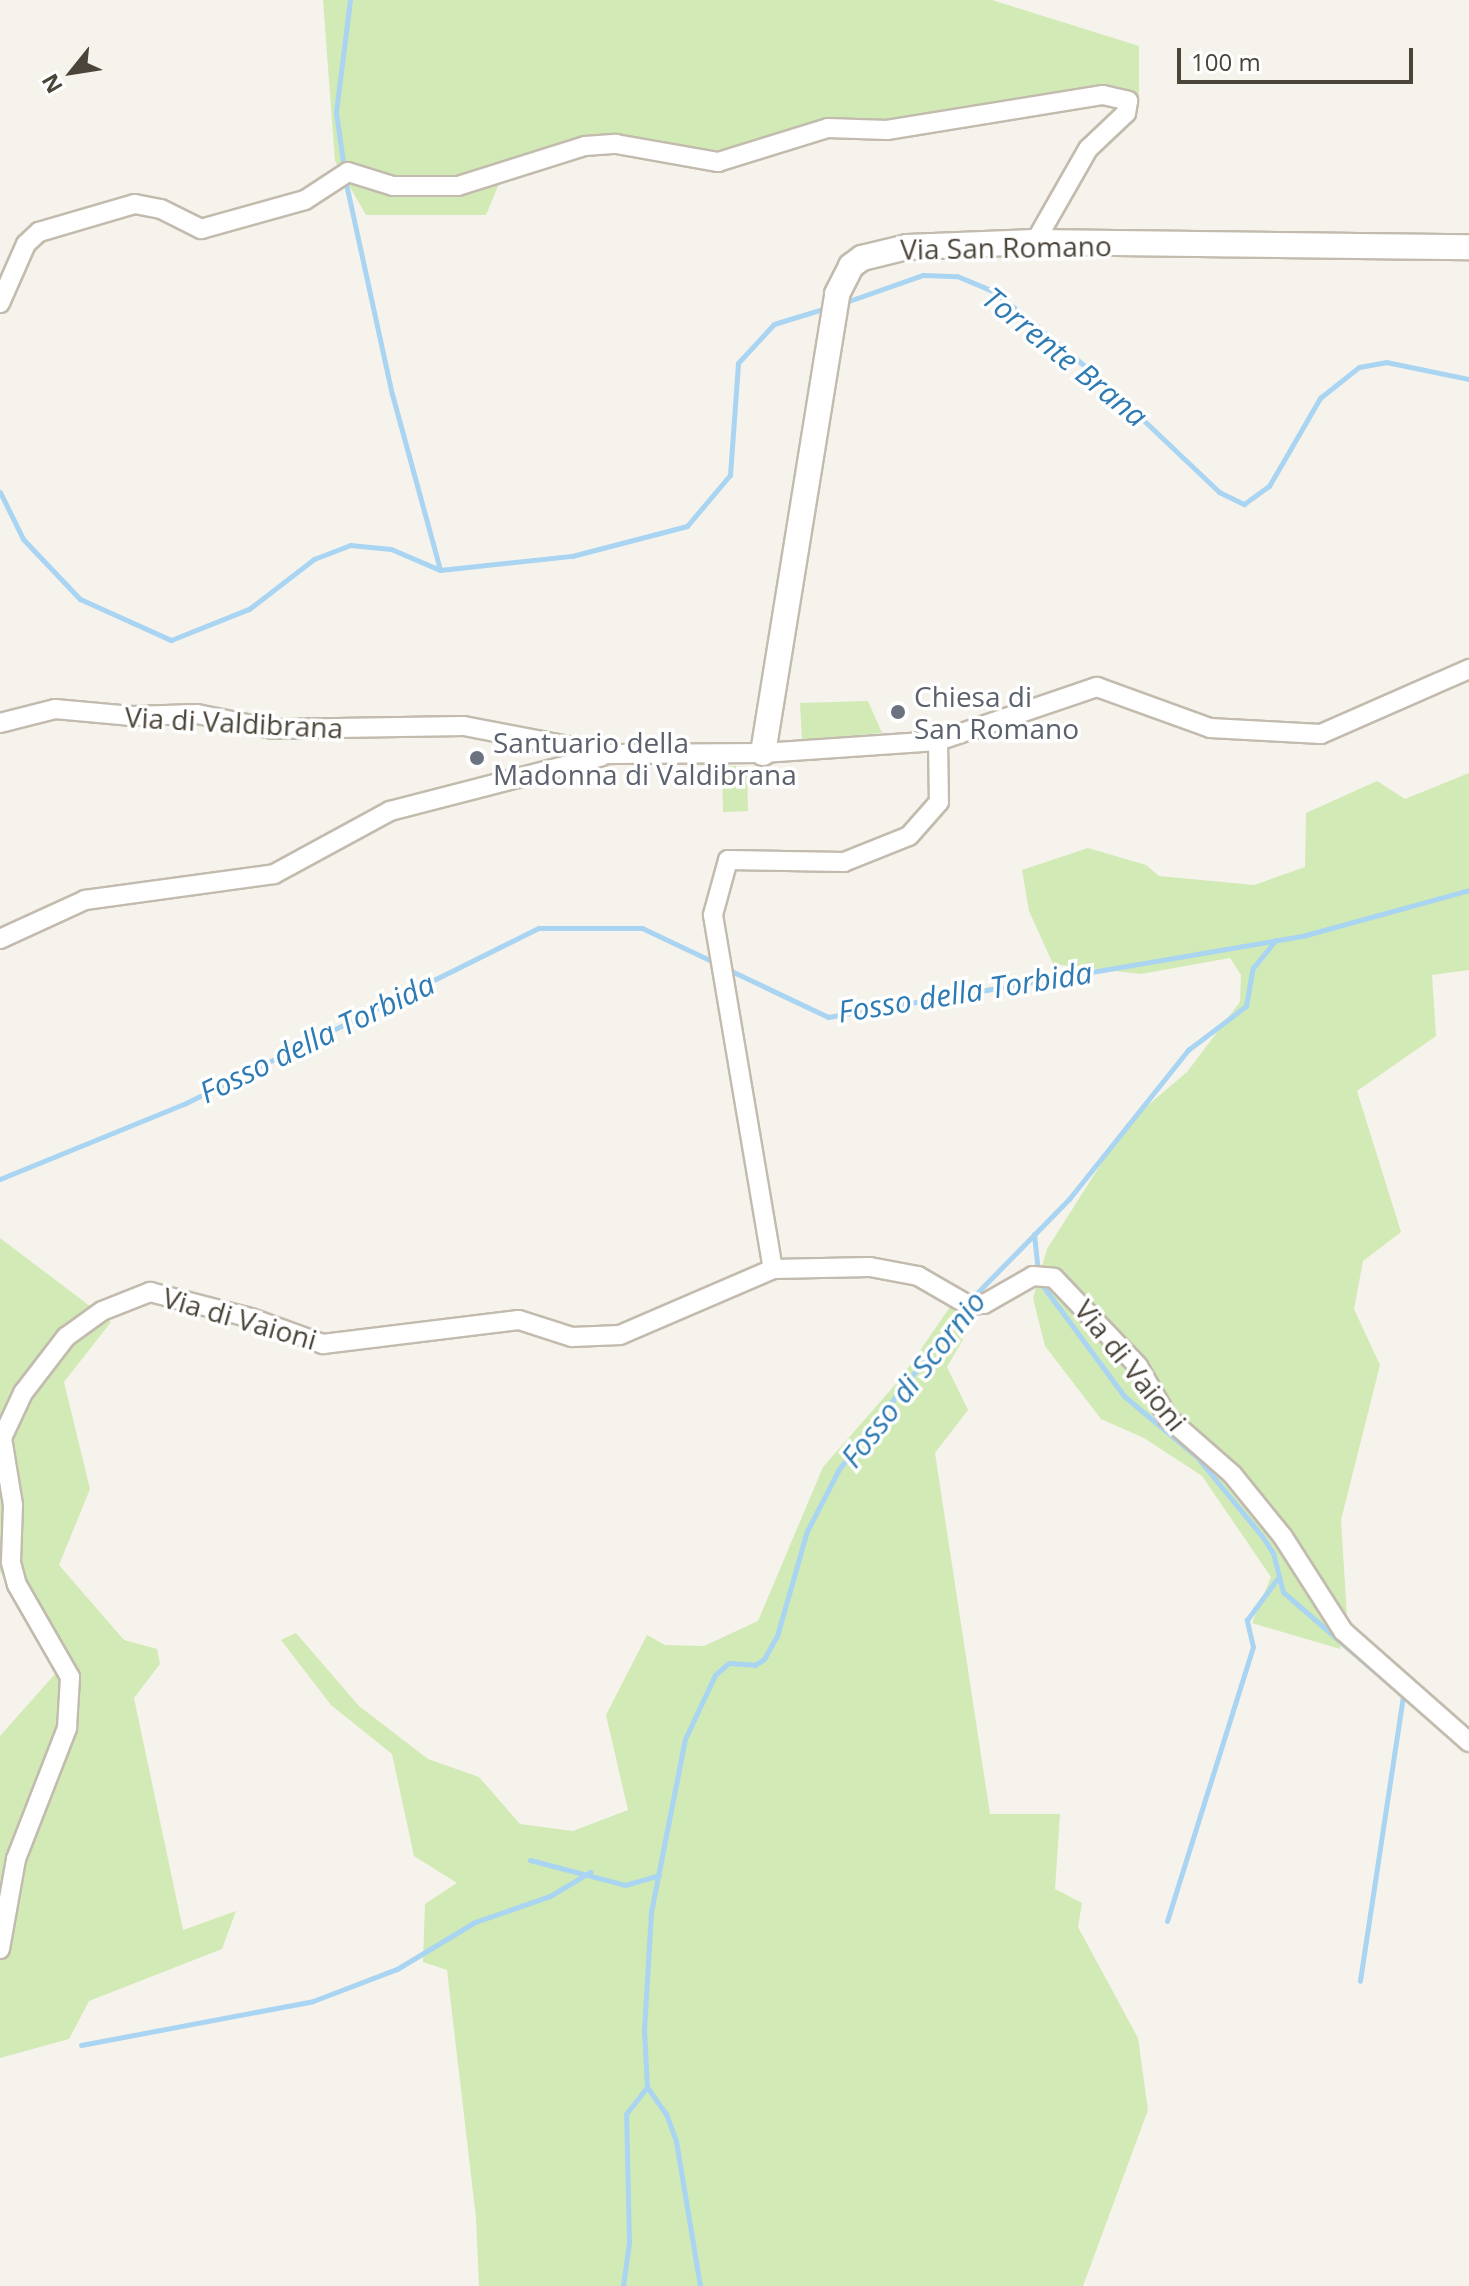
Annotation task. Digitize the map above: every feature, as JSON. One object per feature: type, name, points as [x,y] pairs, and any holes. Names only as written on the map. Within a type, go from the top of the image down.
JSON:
[{"type":"street","points":[[0,303],[26,244],[39,232],[135,204],[161,209],[201,229],[274,212],[348,172],[393,186],[458,186],[585,146],[616,144],[718,162],[828,128],[887,130],[1103,95],[1128,101],[1126,113],[1088,149],[1035,242]]},
{"type":"street","name":"Via San Romano","points":[[763,753],[837,294],[851,266],[876,251],[1035,242],[1469,247]]},
{"type":"street","name":"Via di Valdibrana","points":[[0,723],[55,709],[132,716],[197,714],[273,729],[464,726],[610,754],[763,753],[938,741],[1097,687],[1210,728],[1321,734],[1469,669]]},
{"type":"street","points":[[773,1269],[713,915],[728,860],[844,862],[909,836],[939,802],[938,741]]},
{"type":"street","name":"Via di Valdibrana","points":[[0,939],[85,900],[274,874],[390,811],[610,754]]},
{"type":"street","name":"Via di Vaioni","points":[[0,1949],[16,1859],[62,1741],[70,1699],[70,1677],[17,1585],[11,1562],[13,1505],[2,1438],[23,1393],[66,1337],[102,1311],[150,1292],[251,1318],[323,1344],[519,1320],[572,1337],[620,1335],[773,1269],[870,1267],[906,1273],[968,1305],[984,1304],[1033,1276],[1054,1278],[1138,1366],[1168,1418],[1232,1474],[1283,1537],[1343,1631],[1469,1742]]},
{"type":"green space","points":[[323,0],[992,0],[1139,46],[1139,100],[1095,86],[899,120],[819,120],[757,144],[709,151],[590,140],[518,164],[499,184],[486,215],[366,215],[335,161]]},
{"type":"green space","points":[[868,701],[882,733],[802,740],[800,703]]},
{"type":"green space","points":[[722,766],[747,766],[748,811],[723,812]]},
{"type":"green space","points":[[1469,773],[1469,970],[1432,975],[1436,1036],[1357,1091],[1401,1232],[1363,1261],[1354,1309],[1380,1365],[1341,1520],[1347,1616],[1340,1649],[1252,1623],[1271,1577],[1202,1476],[1144,1438],[1101,1419],[1045,1346],[1033,1298],[1047,1249],[1127,1123],[1187,1072],[1240,1002],[1241,975],[1230,958],[1141,974],[1053,964],[1029,911],[1022,870],[1088,848],[1146,865],[1159,876],[1254,885],[1305,867],[1306,813],[1377,781],[1405,799]]},
{"type":"green space","points":[[0,1238],[111,1322],[64,1382],[90,1489],[59,1565],[124,1640],[157,1649],[160,1664],[134,1698],[183,1930],[236,1911],[222,1949],[89,2001],[69,2039],[0,2058],[0,1736],[55,1674],[0,1571]]},
{"type":"green space","points":[[950,1307],[971,1326],[947,1367],[968,1410],[935,1453],[990,1814],[1060,1814],[1055,1889],[1082,1903],[1078,1927],[1138,2038],[1148,2110],[1083,2286],[479,2286],[476,2218],[447,1970],[423,1962],[425,1904],[457,1883],[414,1856],[392,1754],[331,1705],[281,1640],[296,1633],[359,1706],[428,1759],[479,1777],[520,1824],[573,1831],[628,1810],[606,1715],[647,1635],[665,1645],[704,1646],[758,1621],[823,1467],[901,1378]]},
{"type":"waterway","points":[[344,169],[336,112],[350,0]]},
{"type":"waterway","points":[[345,179],[392,394],[440,570]]},
{"type":"waterway","name":"Torrente Brana","points":[[843,303],[923,275],[957,276],[995,292],[1098,377],[1219,492],[1244,504],[1269,486],[1320,398],[1359,367],[1386,362],[1469,379]]},
{"type":"waterway","name":"Torrente Brana","points":[[0,492],[23,539],[80,599],[171,640],[249,609],[314,559],[350,545],[391,549],[440,570],[572,556],[687,526],[730,475],[738,363],[774,324],[826,308]]},
{"type":"waterway","name":"Fosso della Torbida","points":[[727,969],[828,1017],[1306,935],[1469,890]]},
{"type":"waterway","name":"Fosso della Torbida","points":[[0,1179],[186,1103],[539,928],[642,928],[718,964]]},
{"type":"waterway","name":"Fosso di Scornio","points":[[972,1298],[1069,1199],[1188,1050],[1246,1006],[1253,968],[1276,940]]},
{"type":"waterway","points":[[1034,1234],[1038,1272]]},
{"type":"waterway","points":[[1040,1282],[1124,1396],[1197,1457],[1262,1536],[1273,1553],[1283,1592],[1403,1696],[1360,1981]]},
{"type":"waterway","name":"Fosso di Scornio","points":[[700,2286],[676,2141],[666,2114],[647,2087],[644,2030],[651,1912],[685,1739],[715,1675],[729,1663],[755,1665],[764,1659],[777,1636],[807,1531],[839,1469],[964,1309]]},
{"type":"waterway","points":[[1167,1921],[1253,1647],[1247,1620],[1277,1579]]},
{"type":"waterway","points":[[530,1860],[625,1885],[659,1875]]},
{"type":"waterway","points":[[81,2045],[313,2001],[397,1969],[475,1922],[550,1896],[590,1872]]},
{"type":"waterway","points":[[623,2286],[629,2242],[626,2114],[646,2088]]},
{"type":"place","name":"Chiesa di San Romano","points":[[898,712]]},
{"type":"place","name":"Santuario della Madonna di Valdibrana","points":[[477,758]]}]
